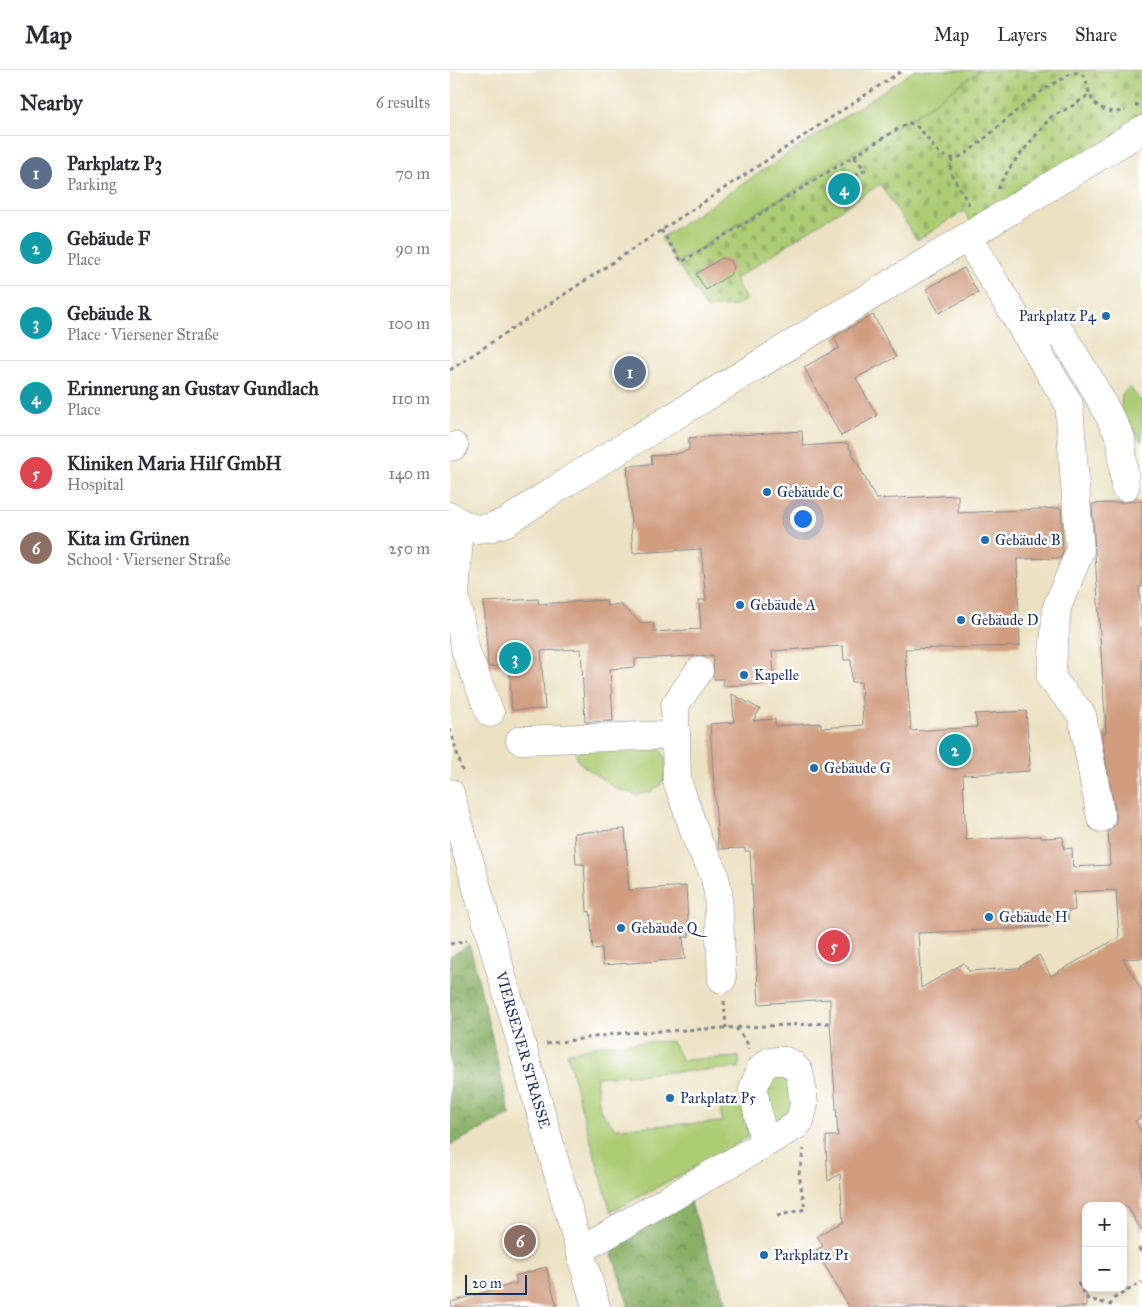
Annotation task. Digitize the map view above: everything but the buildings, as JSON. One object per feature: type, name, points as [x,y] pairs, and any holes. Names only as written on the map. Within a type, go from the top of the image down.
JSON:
[{"type":"main road","points":[[454,518],[475,529],[489,528],[506,522],[570,480],[1142,130]]},
{"type":"main road","points":[[983,228],[1025,333],[1068,404],[1080,550],[1057,607],[1051,678],[1082,714],[1101,818]]},
{"type":"main road","points":[[1025,333],[1061,333],[1091,382],[1121,438],[1125,487]]},
{"type":"main road","points":[[454,518],[458,550],[455,596],[466,652],[490,713]]},
{"type":"main road","points":[[699,671],[675,705],[678,780],[698,842],[714,872],[718,892],[722,979]]},
{"type":"main road","points":[[520,740],[676,735]]},
{"type":"main road","name":"VIERSENER STRASSE","points":[[450,793],[596,1307]]},
{"type":"main road","points":[[580,1248],[598,1240],[764,1143]]},
{"type":"path","points":[[450,370],[903,70]]},
{"type":"path","points":[[661,230],[682,262],[909,123],[917,126],[941,156],[960,158],[1048,86],[1074,73],[1080,73],[1084,76],[1096,105],[1110,112],[1125,111],[1142,103]]},
{"type":"path","points":[[983,228],[1002,180],[1013,163],[1051,117],[1090,94]]},
{"type":"path","points":[[842,185],[864,170],[854,156]]},
{"type":"path","points":[[952,158],[950,172],[983,228]]},
{"type":"path","points":[[523,1049],[622,1033],[830,1022]]},
{"type":"path","points":[[1139,1248],[1142,1254]]},
{"type":"path","points":[[1078,1283],[1088,1299],[1110,1306],[1113,1299],[1142,1282]]},
{"type":"green space","points":[[915,70],[980,70],[925,109],[677,263],[661,238]]},
{"type":"green space","points":[[980,70],[1142,70],[1142,121],[973,226],[964,211],[917,240],[880,184],[735,279],[746,300],[734,306],[706,308],[677,263],[736,225],[791,193],[843,158],[925,109]]},
{"type":"green space","points":[[1130,387],[1140,401],[1142,400],[1142,442],[1121,409],[1122,394]]},
{"type":"green space","points":[[579,746],[660,748],[666,760],[666,773],[661,784],[651,792],[637,795],[617,789],[578,761],[576,753]]},
{"type":"green space","points":[[469,945],[510,1115],[450,1145],[450,956]]},
{"type":"green space","points":[[672,1041],[682,1060],[739,1057],[739,1068],[596,1077],[600,1110],[615,1128],[722,1122],[720,1106],[743,1105],[747,1111],[748,1137],[611,1212],[567,1053],[604,1044]]},
{"type":"green space","points":[[771,1069],[791,1074],[795,1107],[775,1128],[763,1091]]},
{"type":"green space","points":[[690,1201],[728,1307],[629,1307],[611,1250]]},
{"type":"place","name":"Erinnerung an Gustav Gundlach","points":[[844,189]]},
{"type":"place","name":"Parkplatz P4","points":[[1106,316]]},
{"type":"place","name":"Parkplatz P3","points":[[630,372]]},
{"type":"place","name":"Gebäude C","points":[[767,492]]},
{"type":"place","name":"Gebäude B","points":[[985,540]]},
{"type":"place","name":"Gebäude A","points":[[740,605]]},
{"type":"place","name":"Gebäude D","points":[[961,620]]},
{"type":"place","name":"Gebäude R","points":[[515,658]]},
{"type":"place","name":"Kapelle","points":[[744,675]]},
{"type":"place","name":"Gebäude F","points":[[955,750]]},
{"type":"place","name":"Gebäude G","points":[[814,768]]},
{"type":"place","name":"Gebäude H","points":[[989,917]]},
{"type":"place","name":"Gebäude Q","points":[[621,928]]},
{"type":"place","name":"Kliniken Maria Hilf GmbH","points":[[834,946]]},
{"type":"place","name":"Parkplatz P5","points":[[670,1098]]},
{"type":"place","name":"Kita im Grünen","points":[[520,1241]]},
{"type":"place","name":"Parkplatz P1","points":[[764,1255]]}]
